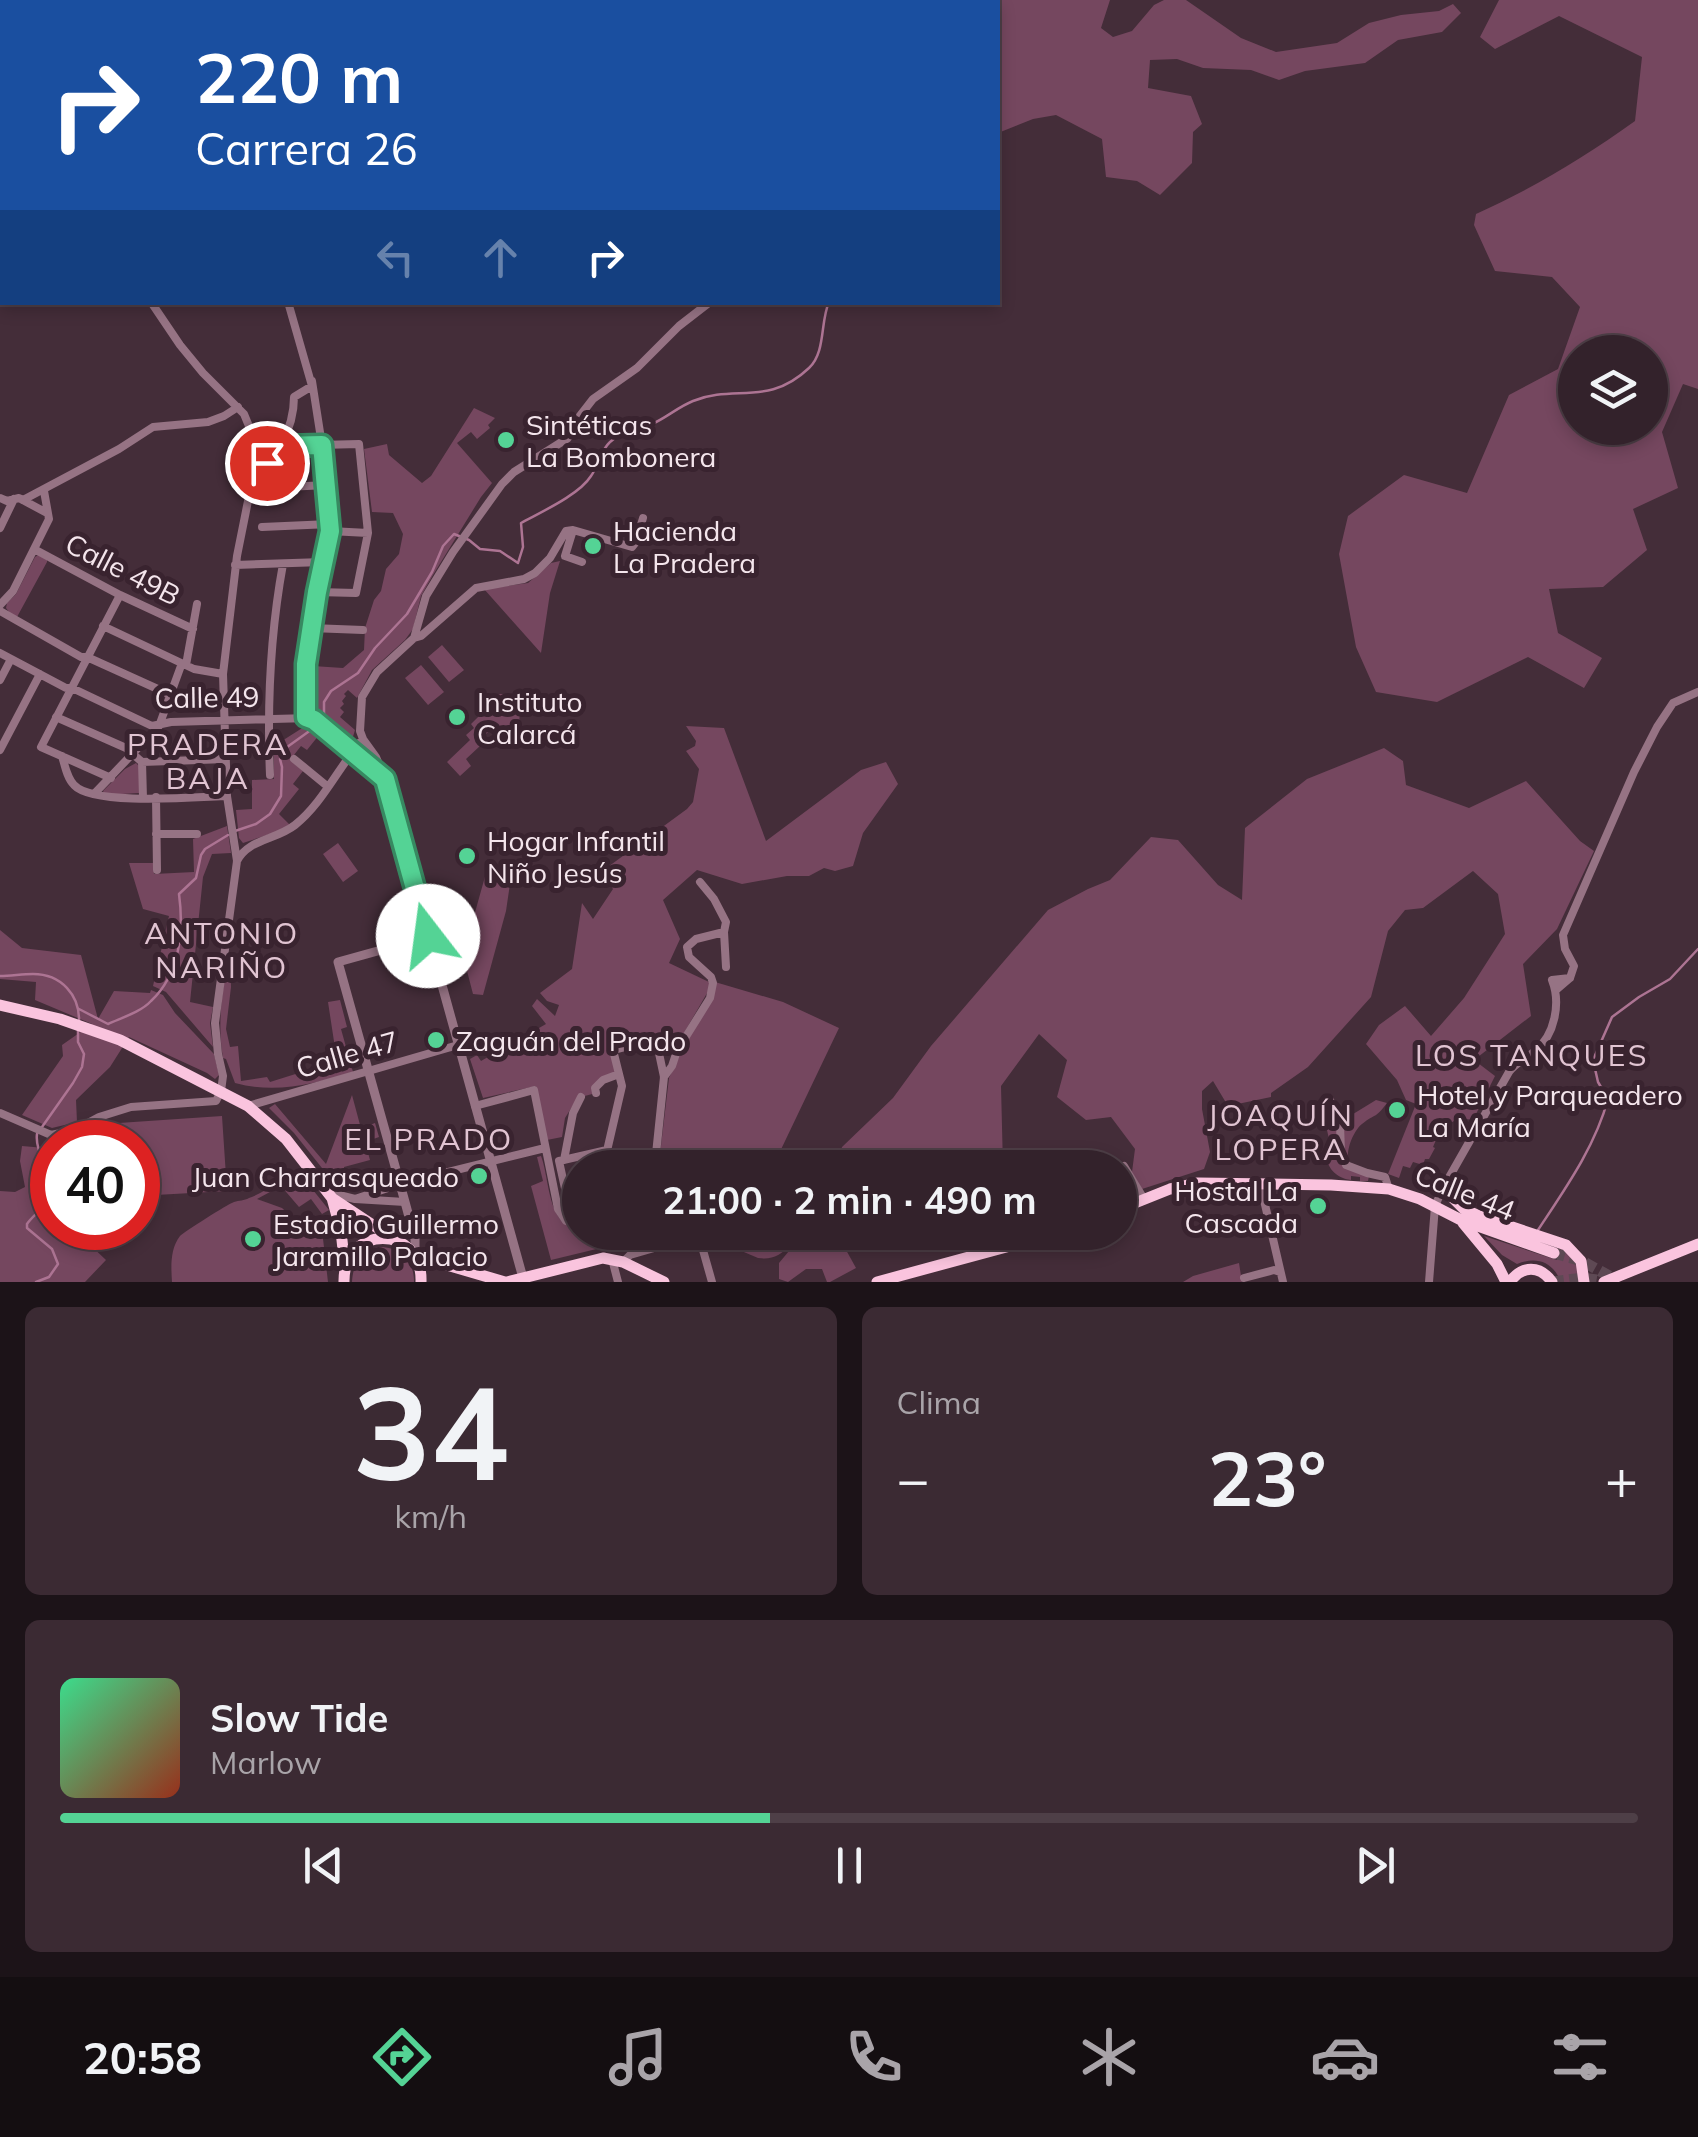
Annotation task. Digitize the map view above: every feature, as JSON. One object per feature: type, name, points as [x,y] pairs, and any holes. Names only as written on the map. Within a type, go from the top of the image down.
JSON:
[{"type":"highway","points":[[0,1005],[120,1040],[248,1106],[286,1139],[330,1195],[415,1255],[506,1282],[594,1260],[618,1261],[664,1282]]},
{"type":"highway","name":"Calle 44","points":[[1137,1202],[1198,1184],[1389,1189],[1410,1194],[1460,1220],[1554,1253]]},
{"type":"highway","points":[[1443,1188],[1464,1209],[1479,1216],[1566,1245],[1582,1263],[1584,1282]]},
{"type":"highway","points":[[330,1195],[341,1230],[344,1282]]},
{"type":"highway","points":[[1479,1216],[1460,1220],[1508,1282],[1527,1269],[1539,1270],[1552,1282]]},
{"type":"highway","points":[[345,1268],[362,1244],[384,1238],[399,1242]]},
{"type":"highway","points":[[1604,1282],[1698,1244]]},
{"type":"highway","points":[[877,1282],[998,1250]]},
{"type":"highway","points":[[415,1255],[421,1282]]},
{"type":"highway","points":[[1497,1264],[1521,1271]]},
{"type":"street","points":[[0,1113],[39,1131],[62,1134],[131,1107],[216,1101],[224,1076],[215,1023],[236,861],[228,796],[223,674],[236,565],[251,485],[251,430],[244,414],[203,374],[153,305]]},
{"type":"street","points":[[289,305],[312,381],[330,528],[306,664],[310,719],[385,779]]},
{"type":"street","points":[[414,638],[426,596],[502,484],[513,472],[568,438],[593,399],[636,368],[706,305]]},
{"type":"street","points":[[251,485],[282,446],[292,421],[294,397],[311,388],[312,381]]},
{"type":"street","points":[[0,498],[19,500],[44,491],[153,427],[208,422],[238,407]]},
{"type":"street","points":[[282,446],[360,444],[368,533],[356,593],[317,592]]},
{"type":"street","points":[[251,485],[326,485]]},
{"type":"street","points":[[44,491],[49,519],[0,608],[81,657],[171,695]]},
{"type":"street","points":[[19,500],[48,512]]},
{"type":"street","points":[[0,528],[19,500]]},
{"type":"street","points":[[523,1278],[385,779],[363,739],[362,697],[377,672],[476,588],[524,580],[550,558],[566,532],[573,530],[632,546],[643,518]]},
{"type":"street","points":[[262,527],[368,533]]},
{"type":"street","points":[[573,530],[564,556],[582,562]]},
{"type":"street","name":"Calle 49B","points":[[34,549],[120,596],[192,629]]},
{"type":"street","points":[[236,565],[323,562]]},
{"type":"street","points":[[270,775],[272,634],[283,564]]},
{"type":"street","points":[[0,591],[10,595]]},
{"type":"street","points":[[111,778],[41,747],[120,596]]},
{"type":"street","points":[[94,794],[159,726],[184,664],[197,604]]},
{"type":"street","points":[[104,626],[184,664],[223,674]]},
{"type":"street","points":[[311,628],[363,630]]},
{"type":"street","name":"Calle 49","points":[[0,653],[152,726],[171,722],[310,719]]},
{"type":"street","points":[[0,680],[11,659]]},
{"type":"street","points":[[0,750],[40,674]]},
{"type":"street","points":[[1556,991],[1570,978],[1574,966],[1563,936],[1634,772],[1669,708],[1698,692]]},
{"type":"street","points":[[56,717],[134,754],[142,762],[143,798]]},
{"type":"street","points":[[236,861],[250,846],[294,827],[363,739]]},
{"type":"street","points":[[62,756],[75,786],[106,798],[228,796]]},
{"type":"street","points":[[294,759],[327,786]]},
{"type":"street","points":[[142,762],[226,760]]},
{"type":"street","points":[[156,798],[157,870]]},
{"type":"street","points":[[156,834],[197,834]]},
{"type":"street","points":[[700,882],[725,918],[726,967]]},
{"type":"street","points":[[664,1077],[712,990],[711,977],[689,958],[687,947],[696,939],[724,932]]},
{"type":"street","points":[[415,1255],[415,1238],[338,962],[428,936]]},
{"type":"street","points":[[1428,1282],[1435,1206],[1443,1188],[1508,1072],[1516,1062],[1539,1048],[1550,1034],[1556,991],[1552,980],[1570,978]]},
{"type":"street","points":[[607,1150],[622,1086],[613,1050],[656,1038],[669,1041],[677,1051]]},
{"type":"street","points":[[656,1038],[664,1077],[658,1150]]},
{"type":"street","name":"Calle 47","points":[[248,1106],[458,1045]]},
{"type":"street","points":[[596,1093],[595,1088],[603,1080],[619,1074]]},
{"type":"street","points":[[475,1106],[534,1090],[562,1216]]},
{"type":"street","points":[[564,1150],[572,1113],[581,1098]]},
{"type":"street","points":[[1330,1100],[1340,1126],[1340,1152],[1346,1165],[1385,1177],[1389,1189]]},
{"type":"street","points":[[355,1199],[545,1148]]},
{"type":"street","points":[[1260,1183],[1282,1277]]},
{"type":"street","points":[[1137,1187],[1144,1199]]},
{"type":"street","points":[[330,1195],[405,1202]]},
{"type":"street","points":[[618,1282],[618,1261],[648,1250]]},
{"type":"street","points":[[703,1250],[712,1282]]},
{"type":"street","points":[[1244,1278],[1274,1270],[1282,1277]]},
{"type":"shaded area","points":[[1000,0],[1110,0],[1101,28],[1113,37],[1132,31],[1154,5],[1164,0],[1186,0],[1241,38],[1276,52],[1337,43],[1369,23],[1439,11],[1453,4],[1461,13],[1442,32],[1398,40],[1365,63],[1305,71],[1279,80],[1251,70],[1203,68],[1177,59],[1150,60],[1148,88],[1191,96],[1202,124],[1193,132],[1192,163],[1160,195],[1137,181],[1106,177],[1102,139],[1056,115],[1000,132]]},
{"type":"shaded area","points":[[1499,0],[1698,0],[1698,389],[1683,384],[1668,418],[1668,335],[1570,335],[1580,307],[1552,277],[1495,271],[1474,225],[1476,214],[1558,172],[1635,121],[1642,57],[1559,16],[1495,49],[1480,37]]},
{"type":"shaded area","points":[[1558,369],[1558,445],[1666,445],[1678,488],[1633,509],[1647,550],[1603,587],[1549,589],[1558,633],[1602,658],[1584,688],[1528,657],[1437,702],[1376,692],[1356,647],[1339,554],[1348,516],[1404,475],[1467,493],[1509,395]]},
{"type":"shaded area","points":[[474,408],[495,418],[477,439],[471,432],[457,443],[492,483],[421,596],[413,629],[372,670],[357,698],[348,690],[344,694],[340,708],[344,712],[340,717],[355,730],[352,740],[312,707],[313,666],[343,668],[364,650],[365,628],[374,600],[381,591],[386,569],[399,554],[403,534],[393,513],[372,512],[364,449],[387,444],[389,455],[422,483],[431,476]]},
{"type":"shaded area","points":[[38,555],[47,562],[17,617],[12,616],[7,603]]},
{"type":"shaded area","points":[[560,561],[550,593],[541,653],[484,589],[528,583],[551,563]]},
{"type":"shaded area","points":[[442,645],[464,670],[449,682],[428,657]]},
{"type":"shaded area","points":[[421,665],[444,692],[428,705],[405,678]]},
{"type":"shaded area","points":[[492,694],[505,694],[520,710],[519,726],[508,738],[504,734],[499,739],[490,730],[478,742],[483,748],[480,746],[466,759],[471,766],[460,776],[447,762],[470,740],[466,735],[481,714],[475,707]]},
{"type":"shaded area","points":[[307,725],[319,731],[319,735],[307,750],[301,746],[290,760],[303,771],[293,784],[299,789],[279,814],[290,825],[243,843],[236,810],[252,809],[252,780],[274,779],[274,746]]},
{"type":"shaded area","points":[[686,726],[724,728],[766,841],[861,770],[886,762],[898,784],[863,833],[853,866],[742,884],[697,870],[663,900],[680,939],[669,963],[709,982],[710,988],[677,1045],[654,1036],[611,1047],[616,1072],[602,1077],[596,1093],[581,1097],[580,1094],[565,1118],[562,1137],[547,1140],[536,1086],[483,1098],[470,1059],[477,1055],[481,1061],[546,1024],[532,1006],[537,999],[555,1016],[559,1005],[547,1001],[540,993],[572,969],[582,903],[593,919],[613,889],[601,872],[693,802],[699,769],[686,751],[696,741]]},
{"type":"shaded area","points":[[1384,748],[1403,761],[1406,785],[1469,808],[1526,781],[1580,841],[1594,851],[1557,929],[1523,964],[1531,1016],[1474,1060],[1495,1076],[1473,1120],[1459,1118],[1449,1124],[1423,1165],[1413,1162],[1410,1168],[1403,1166],[1399,1178],[1388,1174],[1416,1104],[1406,1100],[1397,1080],[1366,1044],[1379,1025],[1405,1006],[1431,1036],[1464,998],[1505,934],[1498,894],[1473,871],[1423,908],[1405,910],[1388,931],[1371,997],[1308,1067],[1271,1093],[1271,1097],[1228,1106],[1213,1081],[1202,1091],[1210,1152],[1204,1169],[1142,1189],[1137,1180],[1137,1150],[1111,1117],[1086,1120],[1057,1097],[1067,1060],[1039,1034],[1001,1086],[1003,1150],[841,1150],[893,1098],[931,1046],[1048,910],[1110,880],[1151,837],[1178,840],[1218,885],[1242,900],[1245,828],[1307,779]]},
{"type":"shaded area","points":[[136,763],[139,793],[105,795],[103,791]]},
{"type":"shaded area","points":[[227,826],[231,853],[212,854],[203,877],[190,1002],[213,1007],[213,1047],[166,992],[153,986],[169,916],[143,909],[129,863],[153,863],[154,874],[194,872],[193,839]]},
{"type":"shaded area","points":[[338,843],[358,871],[343,882],[323,854]]},
{"type":"shaded area","points":[[486,873],[511,877],[483,995],[473,994],[461,948],[472,936]]},
{"type":"shaded area","points":[[0,930],[22,948],[81,955],[98,1019],[114,991],[151,990],[163,995],[214,1054],[219,1075],[215,1079],[129,1037],[110,1067],[76,1100],[77,1120],[34,1120],[22,1115],[63,1056],[62,1045],[92,1024],[35,1000],[36,982],[0,979]]},
{"type":"shaded area","points":[[230,954],[226,1029],[230,1047],[238,1046],[241,1081],[267,1077],[270,1082],[337,1061],[328,1002],[340,1000],[347,1027],[341,1029],[353,1072],[280,1088],[235,1083],[223,1058],[220,1032]]},
{"type":"shaded area","points":[[715,982],[783,1002],[839,1028],[781,1150],[660,1150],[669,1078]]},
{"type":"shaded area","points":[[352,1095],[363,1136],[369,1134],[367,1126],[375,1123],[379,1137],[365,1142],[370,1160],[344,1167],[344,1188],[338,1188],[269,1108],[275,1104],[326,1164]]},
{"type":"shaded area","points":[[1376,1100],[1387,1103],[1359,1127],[1348,1152],[1350,1164],[1369,1176],[1368,1181],[1340,1177],[1327,1161],[1326,1150],[1331,1148],[1327,1130]]},
{"type":"shaded area","points":[[222,1116],[227,1191],[160,1195],[160,1120]]},
{"type":"shaded area","points":[[22,1146],[30,1147],[30,1250],[95,1250],[106,1260],[85,1282],[0,1282],[0,1191],[15,1192],[25,1187],[20,1161]]},
{"type":"shaded area","points":[[541,1156],[552,1200],[562,1221],[562,1250],[592,1250],[551,1260],[531,1186],[543,1181],[537,1157]]},
{"type":"shaded area","name":"Estadio Guillermo Jaramillo Palacio","points":[[297,1170],[329,1210],[322,1214],[311,1199],[299,1207],[281,1186],[257,1199],[282,1208],[307,1232],[322,1230],[328,1282],[172,1282],[173,1252],[180,1236],[230,1204],[262,1192]]},
{"type":"shaded area","points":[[1484,1236],[1557,1260],[1561,1248],[1577,1261],[1580,1279],[1561,1282],[1549,1265],[1538,1261],[1517,1264]]},
{"type":"shaded area","points":[[377,1247],[404,1256],[414,1282],[352,1282],[358,1260]]},
{"type":"shaded area","points":[[739,1250],[784,1250],[776,1256],[758,1258]]},
{"type":"shaded area","points":[[790,1250],[846,1250],[856,1268],[830,1282],[822,1269],[806,1269],[788,1282],[779,1279],[779,1263]]},
{"type":"shaded area","points":[[1239,1263],[1242,1282],[1183,1282],[1193,1276]]},
{"type":"waterway","points":[[320,721],[331,691],[358,673],[407,614],[443,546],[454,534],[480,549],[500,551],[518,563],[523,547],[521,523],[578,490],[615,438],[652,424],[693,401],[765,391],[794,380],[809,368],[818,354],[828,305]]},
{"type":"waterway","points":[[235,831],[270,814],[281,796],[283,750],[315,727]]},
{"type":"waterway","points":[[79,1009],[108,1024],[142,1008],[161,990],[178,951],[179,894],[196,878],[205,849],[228,835]]},
{"type":"waterway","points":[[1538,1230],[1578,1167],[1602,1117],[1608,1099],[1598,1082],[1593,1060],[1612,1017],[1670,979],[1698,949]]},
{"type":"waterway","points":[[0,976],[43,975],[60,982],[76,1003],[79,1022]]},
{"type":"waterway","points":[[47,1120],[82,1067],[84,1054],[78,1030]]},
{"type":"waterway","points":[[30,1220],[27,1228],[30,1231]]},
{"type":"waterway","points":[[36,1282],[49,1277],[58,1264],[52,1250]]},
{"type":"tunnel","points":[[1554,1253],[1582,1261],[1620,1282]]},
{"type":"tunnel","points":[[1553,1282],[1583,1278],[1611,1282]]},
{"type":"place","name":"Sintéticas La Bombonera","points":[[506,440]]},
{"type":"place","name":"Hacienda La Pradera","points":[[593,546]]},
{"type":"place","name":"Instituto Calarcá","points":[[457,717]]},
{"type":"place","name":"Hogar Infantil Niño Jesús","points":[[467,856]]},
{"type":"place","name":"Zaguán del Prado","points":[[436,1040]]},
{"type":"place","name":"Hotel y Parqueadero La María","points":[[1397,1110]]},
{"type":"place","name":"Juan Charrasqueado","points":[[479,1176]]},
{"type":"place","name":"Hostal La Cascada","points":[[1318,1206]]},
{"type":"place","name":"Estadio Guillermo Jaramillo Palacio","points":[[253,1239]]},
{"type":"district","name":"PRADERA BAJA","points":[[208,761]]},
{"type":"district","name":"ANTONIO NARIÑO","points":[[222,950]]},
{"type":"district","name":"LOS TANQUES","points":[[1532,1055]]},
{"type":"district","name":"JOAQUÍN LOPERA","points":[[1281,1132]]},
{"type":"district","name":"EL PRADO","points":[[429,1139]]},
{"type":"route","points":[[267,463],[282,446],[322,445],[330,531],[306,664],[306,717],[385,779],[428,936]]}]
